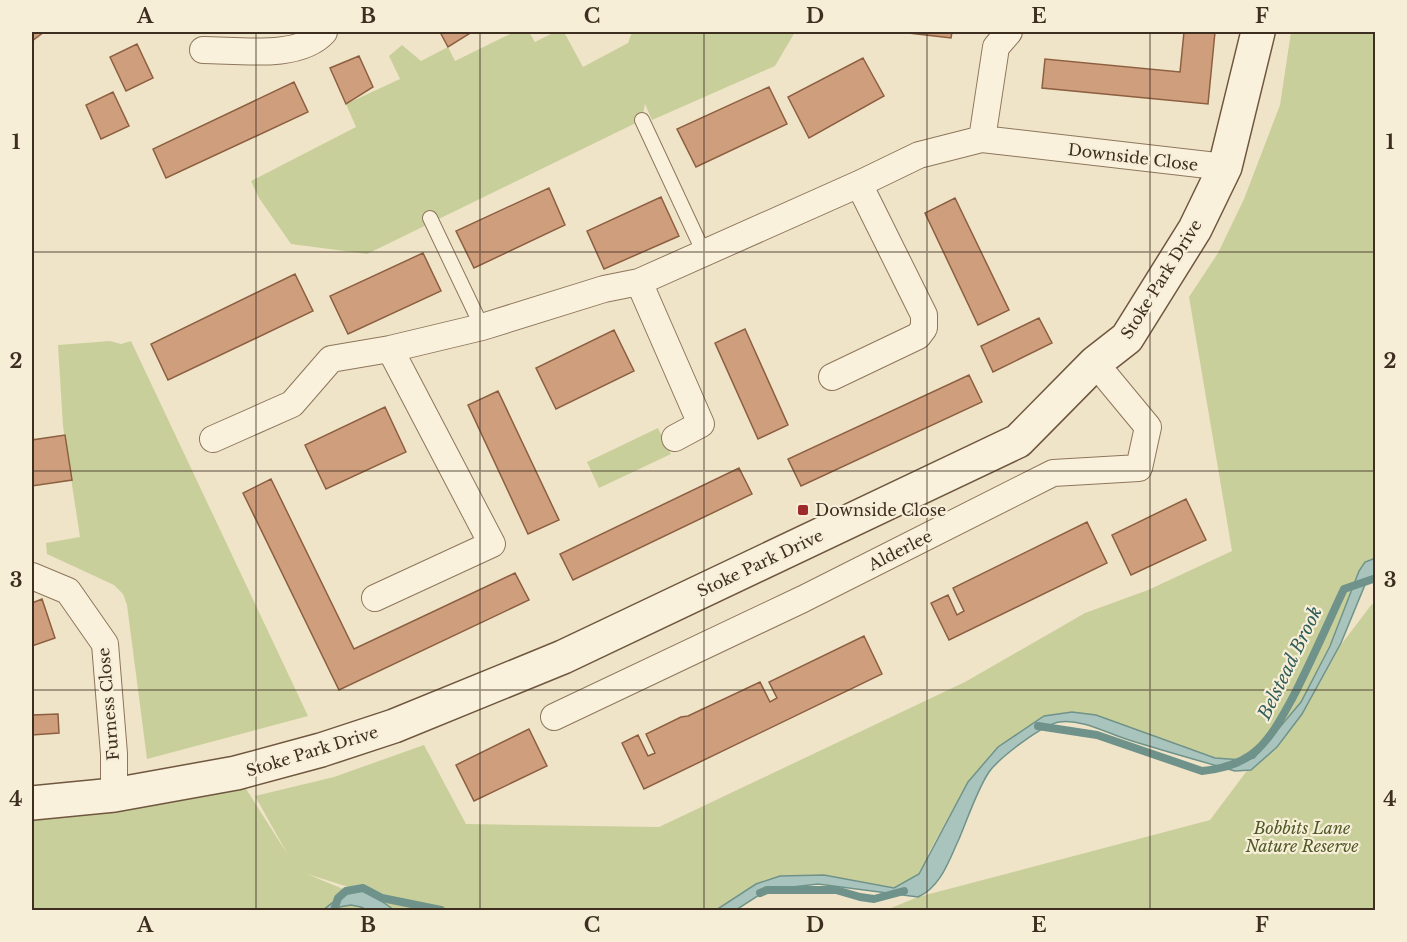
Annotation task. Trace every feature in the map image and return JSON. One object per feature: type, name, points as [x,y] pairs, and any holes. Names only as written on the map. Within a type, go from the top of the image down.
[{"type":"street","points":[[202,50],[282,51],[317,39],[324,32]]},
{"type":"street","points":[[981,139],[996,47],[1009,32]]},
{"type":"street","name":"Stoke Park Drive","points":[[32,803],[114,795],[236,773],[321,750],[394,726],[532,670],[1018,441],[1095,363],[1127,338],[1195,229],[1225,167],[1258,32]]},
{"type":"street","name":"Downside Close","points":[[213,439],[292,404],[332,359],[390,350],[482,327],[604,289],[639,282],[919,155],[981,139],[1225,167]]},
{"type":"street","points":[[831,377],[918,336],[924,328],[924,315],[859,184]]},
{"type":"street","points":[[639,282],[701,424],[675,438]]},
{"type":"street","points":[[375,598],[492,544],[390,350]]},
{"type":"street","name":"Alderlee","points":[[554,717],[803,599],[1053,473],[1139,468],[1148,427],[1095,363]]},
{"type":"street","name":"Furness Close","points":[[32,576],[68,591],[105,644],[114,754],[114,795]]},
{"type":"lane","points":[[642,120],[705,253]]},
{"type":"lane","points":[[430,218],[482,327]]},
{"type":"green space","points":[[514,32],[529,32],[535,42],[555,32],[564,32],[583,67],[628,43],[632,32],[795,32],[775,66],[652,120],[645,104],[642,120],[367,254],[291,244],[259,198],[251,181],[356,127],[346,104],[400,79],[389,56],[402,45],[421,61],[448,47],[455,61]]},
{"type":"green space","name":"Bobbits Lane Nature Reserve","points":[[1291,32],[1375,32],[1375,559],[1308,688],[1372,604],[1375,605],[1375,910],[886,910],[918,897],[1210,820],[1264,748],[1254,758],[1243,760],[1215,758],[1096,715],[1072,712],[1044,716],[998,747],[968,782],[928,854],[922,876],[896,895],[824,875],[756,884],[716,910],[32,910],[32,800],[236,773],[288,855],[255,796],[334,777],[424,745],[466,824],[659,827],[965,682],[1085,613],[1148,590],[1232,551],[1189,297],[1218,253],[1244,199],[1280,105]],"holes":[[[307,874],[355,889],[363,888],[389,908]]]},
{"type":"green space","points":[[110,341],[121,344],[131,341],[308,716],[147,759],[127,605],[123,594],[114,585],[47,554],[46,543],[80,537],[63,426],[58,345]]},
{"type":"green space","points":[[658,428],[671,454],[599,488],[587,462]]},
{"type":"water","points":[[1375,559],[1375,578],[1367,580],[1341,643],[1302,714],[1277,747],[1251,770],[1235,771],[1086,725],[1059,722],[1042,729],[1021,743],[989,772],[943,872],[933,887],[918,897],[818,884],[767,890],[736,910],[716,910],[756,884],[780,876],[824,875],[894,888],[919,874],[968,782],[998,747],[1044,716],[1072,712],[1096,715],[1215,758],[1243,760],[1254,758],[1301,702],[1330,646],[1359,571],[1365,562]]},
{"type":"water","points":[[363,888],[394,910],[367,910],[351,905],[334,908],[334,910],[323,910],[346,893]]},
{"type":"building","points":[[32,32],[44,32],[32,41]]},
{"type":"building","points":[[440,32],[472,32],[448,47]]},
{"type":"building","points":[[909,32],[952,32],[951,38]]},
{"type":"building","points":[[1184,32],[1215,32],[1208,104],[1042,88],[1045,59],[1180,72]]},
{"type":"building","points":[[137,44],[153,78],[126,91],[110,57]]},
{"type":"building","points":[[359,56],[373,87],[346,104],[330,68]]},
{"type":"building","points":[[863,58],[884,96],[809,138],[788,97]]},
{"type":"building","points":[[294,82],[308,112],[166,178],[153,149]]},
{"type":"building","points":[[769,87],[787,124],[696,167],[677,129]]},
{"type":"building","points":[[113,92],[129,126],[101,139],[86,105]]},
{"type":"building","points":[[549,188],[565,225],[474,268],[456,231]]},
{"type":"building","points":[[661,197],[679,236],[604,269],[587,231]]},
{"type":"building","points":[[955,198],[1009,310],[978,325],[925,213]]},
{"type":"building","points":[[423,253],[441,291],[348,334],[330,296]]},
{"type":"building","points":[[295,274],[313,311],[168,380],[151,344]]},
{"type":"building","points":[[1039,318],[1052,343],[993,372],[981,346]]},
{"type":"building","points":[[745,329],[788,425],[758,439],[715,343]]},
{"type":"building","points":[[614,330],[634,371],[556,409],[536,368]]},
{"type":"building","points":[[969,375],[982,402],[801,486],[788,459]]},
{"type":"building","points":[[498,391],[559,520],[528,534],[468,405]]},
{"type":"building","points":[[385,407],[406,452],[326,489],[305,445]]},
{"type":"building","points":[[65,435],[72,480],[32,486],[32,440]]},
{"type":"building","points":[[739,468],[752,494],[573,580],[560,554]]},
{"type":"building","points":[[271,479],[354,649],[515,573],[529,600],[339,690],[243,493]]},
{"type":"building","points":[[1186,499],[1206,540],[1131,575],[1112,535]]},
{"type":"building","points":[[1087,522],[1107,563],[949,640],[931,603],[948,595],[957,615],[964,611],[953,588]]},
{"type":"building","points":[[42,599],[55,638],[32,646],[32,603]]},
{"type":"building","points":[[864,636],[882,674],[644,789],[622,743],[638,735],[648,756],[655,753],[646,734],[760,682],[770,702],[777,698],[769,682]]},
{"type":"building","points":[[58,714],[59,733],[32,735],[32,715]]},
{"type":"building","points":[[529,729],[547,766],[474,801],[456,765]]},
{"type":"waterway","name":"Belstead Brook","points":[[1038,726],[1097,735],[1202,771],[1238,762],[1257,750],[1277,725],[1300,684],[1344,589],[1376,578]]},
{"type":"waterway","name":"Belstead Brook","points":[[334,910],[338,898],[346,891],[363,888],[382,898],[441,910]]},
{"type":"waterway","name":"Belstead Brook","points":[[760,893],[767,890],[836,890],[874,899],[904,891]]},
{"type":"place","name":"Downside Close","points":[[803,510]]}]
